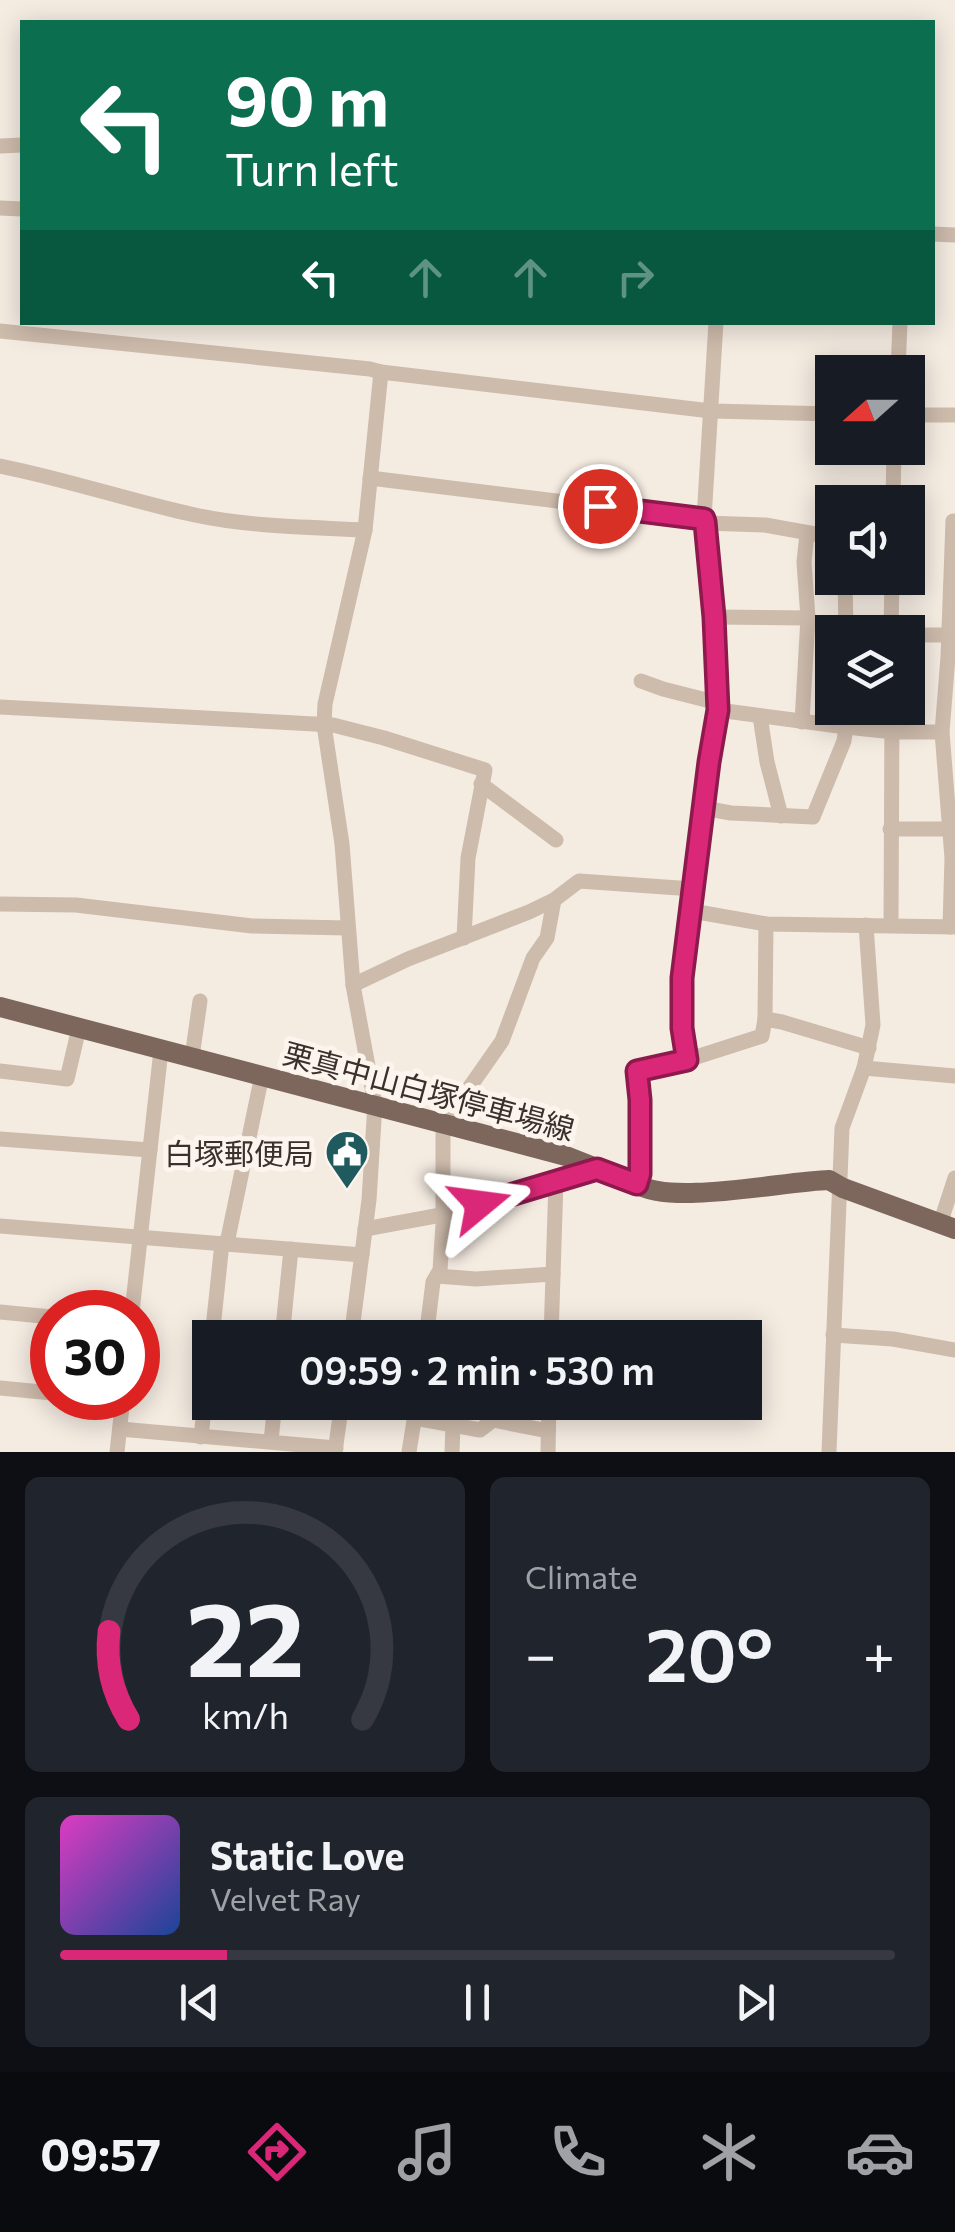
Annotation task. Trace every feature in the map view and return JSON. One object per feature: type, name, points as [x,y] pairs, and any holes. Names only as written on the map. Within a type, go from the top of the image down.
[{"type":"main road","name":"栗真中山白塚停車場線","points":[[0,1007],[566,1156],[646,1190],[711,1192],[829,1180],[947,1226]]},
{"type":"street","points":[[687,1060],[682,978],[718,707],[704,521],[716,325]]},
{"type":"street","points":[[899,355],[900,325]]},
{"type":"street","points":[[0,331],[370,369],[711,411],[815,414]]},
{"type":"street","points":[[353,1320],[365,1229],[374,1104],[352,985],[342,844],[324,725],[325,704],[366,530],[381,372]]},
{"type":"street","points":[[925,415],[955,416]]},
{"type":"street","points":[[0,466],[197,516],[366,530]]},
{"type":"street","points":[[370,478],[704,521],[765,525],[815,535]]},
{"type":"street","points":[[692,911],[766,924],[952,927],[951,829],[942,732],[954,522]]},
{"type":"street","points":[[802,722],[808,618],[804,562],[807,534]]},
{"type":"street","points":[[714,617],[808,618]]},
{"type":"street","points":[[925,635],[948,635]]},
{"type":"street","points":[[641,680],[718,707],[760,716],[846,728],[942,732]]},
{"type":"street","points":[[0,707],[333,725],[485,770],[468,858],[464,938]]},
{"type":"street","points":[[760,716],[766,762],[781,816]]},
{"type":"street","points":[[703,808],[813,817],[844,742],[846,725]]},
{"type":"street","points":[[891,925],[892,725]]},
{"type":"street","points":[[481,784],[556,840]]},
{"type":"street","points":[[890,829],[951,829]]},
{"type":"street","points":[[352,985],[554,900],[579,881],[693,889]]},
{"type":"street","points":[[428,1320],[433,1282],[440,1270],[446,1123],[502,1041],[533,958],[547,938],[554,900]]},
{"type":"street","points":[[0,904],[76,905],[252,926],[348,928]]},
{"type":"street","points":[[637,1184],[637,1071],[762,1036],[766,924]]},
{"type":"street","points":[[830,1452],[842,1128],[864,1068],[873,1025],[866,925]]},
{"type":"street","points":[[192,1057],[200,1002]]},
{"type":"street","points":[[765,1019],[868,1048]]},
{"type":"street","points":[[0,1071],[67,1080],[79,1028]]},
{"type":"street","points":[[134,1290],[162,1050]]},
{"type":"street","points":[[864,1068],[955,1076]]},
{"type":"street","points":[[214,1320],[224,1243],[262,1075]]},
{"type":"street","points":[[0,1139],[150,1150]]},
{"type":"street","points":[[365,1229],[442,1215],[597,1169]]},
{"type":"street","points":[[947,1226],[955,1178]]},
{"type":"street","points":[[552,1320],[556,1181]]},
{"type":"street","points":[[0,1226],[362,1255]]},
{"type":"street","points":[[284,1320],[291,1249]]},
{"type":"street","points":[[437,1276],[476,1279],[553,1274]]},
{"type":"street","points":[[0,1312],[30,1315]]},
{"type":"street","points":[[834,1335],[893,1339],[955,1350]]},
{"type":"street","points":[[0,1388],[30,1391]]},
{"type":"street","points":[[117,1452],[121,1420]]},
{"type":"street","points":[[201,1436],[203,1420]]},
{"type":"street","points":[[271,1441],[273,1420]]},
{"type":"street","points":[[120,1429],[335,1450],[339,1420]]},
{"type":"street","points":[[410,1452],[415,1420]]},
{"type":"street","points":[[441,1420],[480,1430],[493,1420],[548,1431]]},
{"type":"street","points":[[548,1420],[548,1452]]},
{"type":"street","points":[[452,1452],[453,1425]]},
{"type":"place","name":"白塚郵便局","points":[[347,1190]]},
{"type":"route","points":[[480,1204],[597,1169],[637,1184],[637,1071],[687,1060],[682,1028],[682,978],[718,710],[705,522],[600,506]]}]
